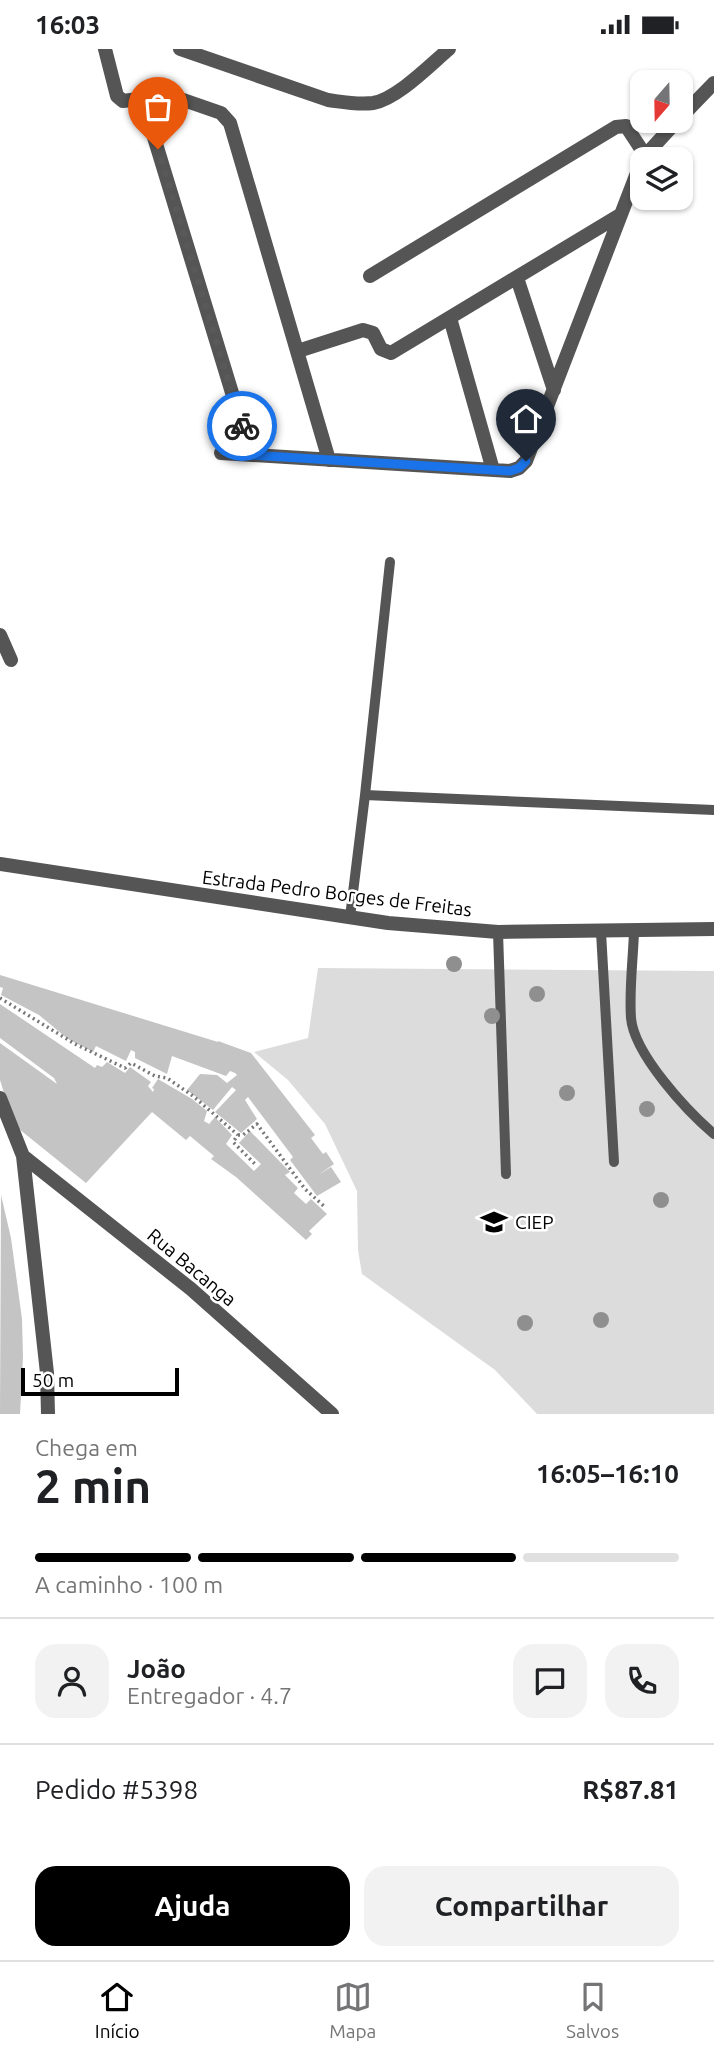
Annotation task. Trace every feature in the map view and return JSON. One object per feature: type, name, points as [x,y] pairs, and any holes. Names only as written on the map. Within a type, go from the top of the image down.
[{"type":"street","points":[[105,49],[117,96],[123,101],[161,95],[176,97],[221,113],[226,118],[329,460]]},
{"type":"street","points":[[180,49],[328,100],[352,104],[375,103],[394,94],[449,49]]},
{"type":"street","points":[[693,105],[714,83]]},
{"type":"street","points":[[142,98],[251,455]]},
{"type":"street","points":[[370,277],[621,125],[626,125],[637,147]]},
{"type":"street","points":[[653,147],[666,133]]},
{"type":"street","points":[[220,453],[510,471],[519,468],[526,461],[630,190]]},
{"type":"street","points":[[298,351],[363,330],[373,333],[381,349],[391,353],[620,215]]},
{"type":"street","points":[[517,278],[554,390]]},
{"type":"street","points":[[450,319],[494,470]]},
{"type":"street","points":[[0,635],[11,660]]},
{"type":"street","name":"Estrada Pedro Borges de Freitas","points":[[0,864],[349,917],[498,932],[714,929]]},
{"type":"street","points":[[0,1098],[23,1156],[47,1374],[48,1414]]},
{"type":"street","name":"Rua Bacanga","points":[[23,1156],[191,1289],[332,1414]]},
{"type":"lane","points":[[349,917],[390,562]]},
{"type":"lane","points":[[365,795],[714,810]]},
{"type":"lane","points":[[498,932],[506,1174]]},
{"type":"lane","points":[[601,932],[614,1162]]},
{"type":"lane","points":[[634,932],[631,1018],[635,1037],[645,1056],[699,1121],[714,1134]]},
{"type":"path","points":[[0,998],[75,1044],[125,1068],[131,1063],[155,1076],[167,1078],[193,1096],[238,1135],[243,1135],[257,1124],[305,1189],[326,1208]]},
{"type":"path","points":[[238,1135],[233,1142],[255,1164]]},
{"type":"shaded area","points":[[318,968],[714,971],[714,1414],[537,1414],[495,1370],[362,1274],[358,1250],[357,1191],[325,1124],[288,1080],[254,1052],[308,1038]]},
{"type":"building","points":[[0,975],[251,1053],[315,1135],[311,1138],[334,1164],[318,1175],[331,1167],[341,1182],[317,1196],[290,1160],[293,1157],[248,1097],[245,1100],[257,1119],[241,1133],[215,1112],[236,1090],[232,1087],[213,1110],[187,1090],[200,1074],[217,1075],[227,1083],[237,1075],[235,1073],[230,1071],[226,1076],[172,1056],[167,1074],[135,1058],[135,1052],[131,1050],[126,1061],[96,1046],[93,1052],[68,1039],[39,1015],[1,995],[3,988],[0,987]]},
{"type":"building","points":[[0,1004],[95,1068],[97,1065],[102,1067],[107,1062],[125,1073],[130,1067],[151,1082],[148,1086],[153,1092],[152,1088],[158,1079],[192,1099],[207,1111],[204,1121],[209,1124],[215,1117],[232,1135],[226,1144],[254,1171],[261,1164],[239,1143],[250,1131],[290,1172],[285,1175],[298,1188],[294,1193],[306,1204],[311,1199],[327,1214],[309,1231],[312,1234],[306,1240],[236,1177],[211,1159],[214,1156],[190,1136],[186,1140],[152,1112],[86,1183],[14,1125],[0,1080],[0,1043],[57,1084],[54,1078],[0,1038]]},
{"type":"building","points":[[1,1195],[11,1238],[22,1319],[20,1414],[0,1414]]},
{"type":"way so far","points":[[158,149],[242,426]]},
{"type":"place","name":"CIEP","points":[[494,1222]]},
{"type":"route","points":[[242,426],[251,455],[510,471],[519,468],[526,461]]}]
